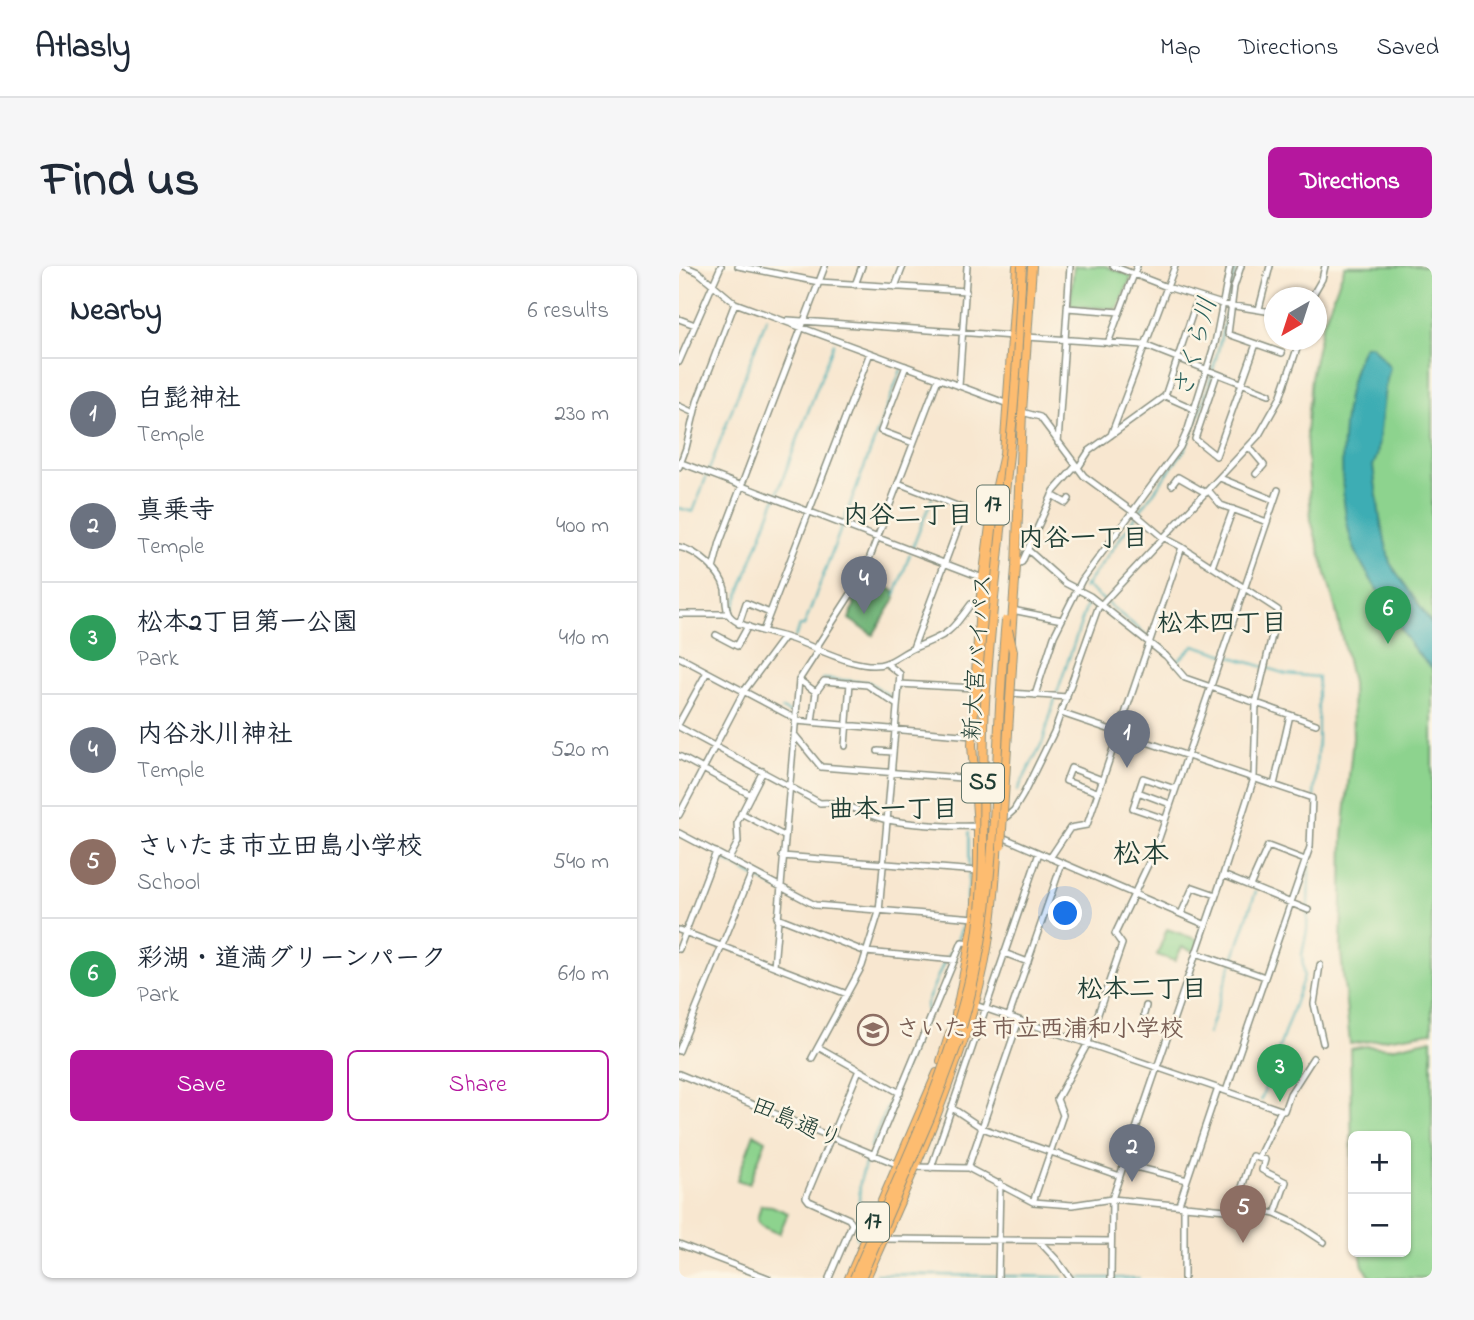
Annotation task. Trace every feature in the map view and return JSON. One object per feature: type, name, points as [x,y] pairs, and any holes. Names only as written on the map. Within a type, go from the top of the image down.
[{"type":"highway","name":"新大宮バイパス","points":[[852,1278],[938,1071],[957,1011],[972,943],[969,918],[978,827],[973,741],[980,603],[993,503],[1004,453],[1020,266]]},
{"type":"highway","name":"S5","points":[[852,1278],[939,1079],[958,1022],[971,969],[982,891],[989,638],[1011,435],[1020,266]]},
{"type":"highway","name":"新大宮バイパス","points":[[863,1278],[884,1238],[952,1075],[975,1005],[985,960],[995,894],[999,835],[1016,565],[1030,266]]},
{"type":"highway","name":"S5","points":[[863,1278],[944,1082],[977,970],[988,892],[1030,266]]},
{"type":"highway","name":"17","points":[[973,741],[978,736],[984,638],[994,543],[1003,499]]},
{"type":"highway","name":"S5","points":[[995,894],[1000,878],[1013,652],[1006,620]]},
{"type":"street","points":[[684,266],[699,273],[735,303],[781,320],[803,324],[1013,336]]},
{"type":"street","points":[[679,362],[720,266]]},
{"type":"street","points":[[737,266],[819,282],[965,291]]},
{"type":"street","points":[[713,569],[720,542],[825,266]]},
{"type":"street","points":[[855,285],[862,266]]},
{"type":"street","points":[[895,287],[903,266]]},
{"type":"street","points":[[959,386],[967,266]]},
{"type":"street","points":[[1058,443],[1070,266]]},
{"type":"street","points":[[1113,266],[1198,297],[1227,305],[1264,310]]},
{"type":"street","points":[[1108,343],[1137,266]]},
{"type":"street","points":[[1111,435],[1175,266]]},
{"type":"street","points":[[1230,266],[1228,334],[1282,353]]},
{"type":"street","points":[[1241,266],[1215,344],[1212,372],[1195,439],[1216,456],[1256,344]]},
{"type":"street","points":[[1259,309],[1270,266]]},
{"type":"street","points":[[1317,287],[1325,266]]},
{"type":"street","points":[[1016,565],[1022,562],[1052,495],[1089,451],[1165,396],[1198,297]]},
{"type":"street","points":[[735,303],[694,413],[680,464],[983,578]]},
{"type":"street","points":[[1067,308],[1121,312]]},
{"type":"street","points":[[679,319],[695,325]]},
{"type":"street","points":[[803,324],[870,353],[1008,404]]},
{"type":"street","points":[[1027,337],[1144,345],[1269,394]]},
{"type":"street","points":[[707,672],[679,725],[789,785],[811,800],[821,803],[832,801],[887,820],[978,827],[999,823],[1014,810],[1037,768],[1061,713],[1102,602],[1263,429],[1280,398],[1297,350]]},
{"type":"street","points":[[763,631],[870,353]]},
{"type":"street","points":[[906,366],[881,431],[913,443]]},
{"type":"street","points":[[1035,695],[1054,636],[1081,591],[1082,580],[1136,514],[1180,447],[1212,372]]},
{"type":"street","points":[[774,966],[799,680],[863,575],[938,379]]},
{"type":"street","points":[[1165,396],[1194,409]]},
{"type":"street","points":[[679,406],[694,413]]},
{"type":"street","points":[[1022,412],[1039,417],[1084,476],[1136,514],[1161,537],[1182,547],[1278,610],[1256,703],[1254,778],[1112,1199],[1111,1278]]},
{"type":"street","points":[[1249,447],[1264,465],[1256,474]]},
{"type":"street","points":[[1172,485],[1178,477],[1207,492],[1221,505],[1267,522]]},
{"type":"street","points":[[1220,478],[1274,500]]},
{"type":"street","points":[[898,483],[965,509],[913,648]]},
{"type":"street","points":[[1033,1202],[1063,1115],[1057,1099],[1088,1043],[1122,944],[1115,934],[1155,850],[1278,490]]},
{"type":"street","points":[[1052,495],[1066,503],[1069,499]]},
{"type":"street","points":[[1212,567],[1233,509]]},
{"type":"street","points":[[679,547],[692,552],[721,579],[728,614],[739,624],[843,659],[874,666],[949,633],[971,604],[980,603]]},
{"type":"street","points":[[1050,858],[1070,828],[1087,825],[1182,547]]},
{"type":"street","points":[[1028,550],[1065,583],[1102,602],[1150,640],[1176,665],[1185,678],[1316,724]]},
{"type":"street","points":[[739,624],[747,603],[770,613]]},
{"type":"street","points":[[1012,610],[1062,620]]},
{"type":"street","points":[[679,621],[681,614],[728,614]]},
{"type":"street","points":[[716,635],[737,646],[748,626]]},
{"type":"street","points":[[679,815],[744,691],[784,637]]},
{"type":"street","points":[[679,657],[796,720],[973,741]]},
{"type":"street","points":[[812,1058],[862,966],[879,912],[900,674],[886,663]]},
{"type":"street","points":[[799,680],[816,692]]},
{"type":"street","points":[[813,722],[816,692],[824,681],[867,685],[897,705]]},
{"type":"street","points":[[845,746],[850,683]]},
{"type":"street","points":[[899,684],[975,688]]},
{"type":"street","points":[[1006,693],[1067,697]]},
{"type":"street","points":[[1061,713],[1311,798],[1310,846],[1226,1091]]},
{"type":"street","points":[[1274,785],[1290,715]]},
{"type":"street","points":[[794,734],[821,767],[974,779]]},
{"type":"street","points":[[878,751],[893,752]]},
{"type":"street","points":[[679,756],[751,795]]},
{"type":"street","points":[[1097,792],[1066,781],[1071,768],[1102,780]]},
{"type":"street","points":[[729,859],[738,842],[737,821],[763,771]]},
{"type":"street","points":[[1165,820],[1133,808],[1138,792],[1143,778],[1175,789]]},
{"type":"street","points":[[1138,792],[1170,804]]},
{"type":"street","points":[[1001,798],[1005,808],[1014,810]]},
{"type":"street","points":[[741,813],[784,836]]},
{"type":"street","points":[[679,832],[815,905],[969,918]]},
{"type":"street","points":[[999,835],[1206,925]]},
{"type":"street","points":[[1250,886],[1268,846],[1305,860]]},
{"type":"street","points":[[679,948],[682,931],[716,852]]},
{"type":"street","points":[[931,1168],[1039,853]]},
{"type":"street","points":[[782,856],[972,871]]},
{"type":"street","points":[[1010,1016],[1062,863]]},
{"type":"street","points":[[679,1051],[752,872]]},
{"type":"street","points":[[1223,876],[1308,910]]},
{"type":"street","points":[[1181,914],[1193,887],[1216,895]]},
{"type":"street","points":[[777,917],[866,952],[955,960]]},
{"type":"street","points":[[682,931],[847,994]]},
{"type":"street","points":[[873,1156],[962,942],[972,943]]},
{"type":"street","points":[[1004,953],[1028,962]]},
{"type":"street","points":[[1196,953],[1265,977]]},
{"type":"street","points":[[1320,965],[1314,1004],[1323,1043]]},
{"type":"street","points":[[975,1005],[1281,1110]]},
{"type":"street","points":[[1144,1014],[1146,1006]]},
{"type":"street","points":[[1019,1020],[968,1168],[1033,1202],[1072,1205],[1112,1199],[1226,1210],[1247,1208],[1275,1214],[1324,1242]]},
{"type":"street","points":[[818,1047],[900,1093]]},
{"type":"street","points":[[1258,1158],[1281,1110],[1284,1111],[1290,1094],[1314,1058]]},
{"type":"street","points":[[829,1278],[852,1224],[849,1219],[808,1201],[806,1197],[859,1070]]},
{"type":"street","name":"田島通り","points":[[679,1074],[898,1165],[968,1168]]},
{"type":"street","points":[[1184,1278],[1181,1205],[1218,1088]]},
{"type":"street","points":[[952,1108],[982,1128],[1120,1176]]},
{"type":"street","points":[[1235,1209],[1252,1156],[1265,1160],[1262,1170],[1286,1182],[1275,1214]]},
{"type":"street","points":[[1124,1164],[1187,1180]]},
{"type":"street","points":[[998,1278],[1000,1183]]},
{"type":"street","points":[[884,1238],[1111,1241]]},
{"type":"street","points":[[1039,1241],[1058,1260],[1070,1278]]},
{"type":"street","points":[[679,1244],[768,1278]]},
{"type":"green space","points":[[1074,266],[1105,266],[1132,276],[1117,309],[1070,306]]},
{"type":"green space","points":[[1345,266],[1432,266],[1432,1032],[1350,1044],[1341,952],[1343,835],[1353,738],[1352,683],[1335,606],[1311,520],[1306,433],[1311,377],[1317,350],[1327,350],[1327,313]]},
{"type":"green space","points":[[865,576],[894,591],[895,599],[873,635],[849,619],[855,603],[850,599]]},
{"type":"green space","points":[[1167,929],[1199,940],[1195,952],[1182,947],[1175,961],[1157,955]]},
{"type":"green space","points":[[1432,1039],[1432,1278],[1372,1278],[1363,1266],[1361,1257],[1411,1257],[1411,1131],[1351,1131],[1350,1049],[1366,1046],[1391,1048]]},
{"type":"green space","points":[[754,1134],[766,1140],[749,1184],[737,1180]]},
{"type":"green space","points":[[761,1205],[772,1206],[788,1213],[779,1234],[761,1226],[757,1220]]},
{"type":"water","points":[[1371,345],[1390,367],[1377,456],[1373,466],[1380,518],[1390,563],[1432,624],[1432,668],[1408,640],[1391,607],[1387,606],[1367,573],[1354,548],[1346,518],[1342,468],[1345,414],[1356,365],[1364,346]]},
{"type":"waterway","name":"さくら川","points":[[1228,303],[1236,266]]},
{"type":"waterway","points":[[1084,588],[1185,449],[1210,380],[1227,308]]},
{"type":"waterway","points":[[679,508],[693,512],[767,317]]},
{"type":"waterway","points":[[732,613],[834,343]]},
{"type":"waterway","points":[[795,637],[800,626],[804,626],[901,370]]},
{"type":"waterway","points":[[912,549],[932,498]]},
{"type":"waterway","points":[[895,595],[910,554]]},
{"type":"waterway","points":[[1085,585],[1178,661],[1194,645],[1286,674],[1318,677],[1314,797]]},
{"type":"waterway","points":[[1057,693],[1088,602]]},
{"type":"waterway","points":[[823,679],[869,682],[893,698],[897,685]]},
{"type":"waterway","points":[[937,689],[964,691]]},
{"type":"waterway","points":[[1017,791],[1043,741],[1055,699]]},
{"type":"waterway","points":[[782,709],[793,714]]},
{"type":"waterway","points":[[969,832],[969,867]]},
{"type":"waterway","points":[[1261,1100],[1304,976],[1302,955],[1307,930],[1310,855]]},
{"type":"waterway","points":[[717,856],[778,889]]},
{"type":"waterway","points":[[947,957],[962,927],[969,873]]},
{"type":"waterway","points":[[1208,1034],[1256,891]]},
{"type":"waterway","points":[[870,1148],[927,1014],[926,1004],[944,962]]},
{"type":"waterway","points":[[857,1238],[860,1182],[866,1160]]},
{"type":"waterway","points":[[876,1274],[996,1276]]},
{"type":"waterway","points":[[1001,1276],[1063,1277]]},
{"type":"waterway","points":[[1077,1278],[1139,1278]]},
{"type":"place","name":"内谷氷川神社","points":[[864,614]]},
{"type":"place","name":"彩湖・道満グリーンパーク","points":[[1388,644]]},
{"type":"place","name":"白髭神社","points":[[1127,768]]},
{"type":"place","name":"さいたま市立西浦和小学校","points":[[873,1030]]},
{"type":"place","name":"松本2丁目第一公園","points":[[1280,1102]]},
{"type":"place","name":"真乗寺","points":[[1132,1182]]},
{"type":"place","name":"さいたま市立田島小学校","points":[[1243,1243]]},
{"type":"district","name":"内谷二丁目","points":[[908,517]]},
{"type":"district","name":"内谷一丁目","points":[[1083,540]]},
{"type":"district","name":"松本四丁目","points":[[1222,625]]},
{"type":"district","name":"曲本一丁目","points":[[893,811]]},
{"type":"district","name":"松本","points":[[1141,855]]},
{"type":"district","name":"松本二丁目","points":[[1142,991]]}]
